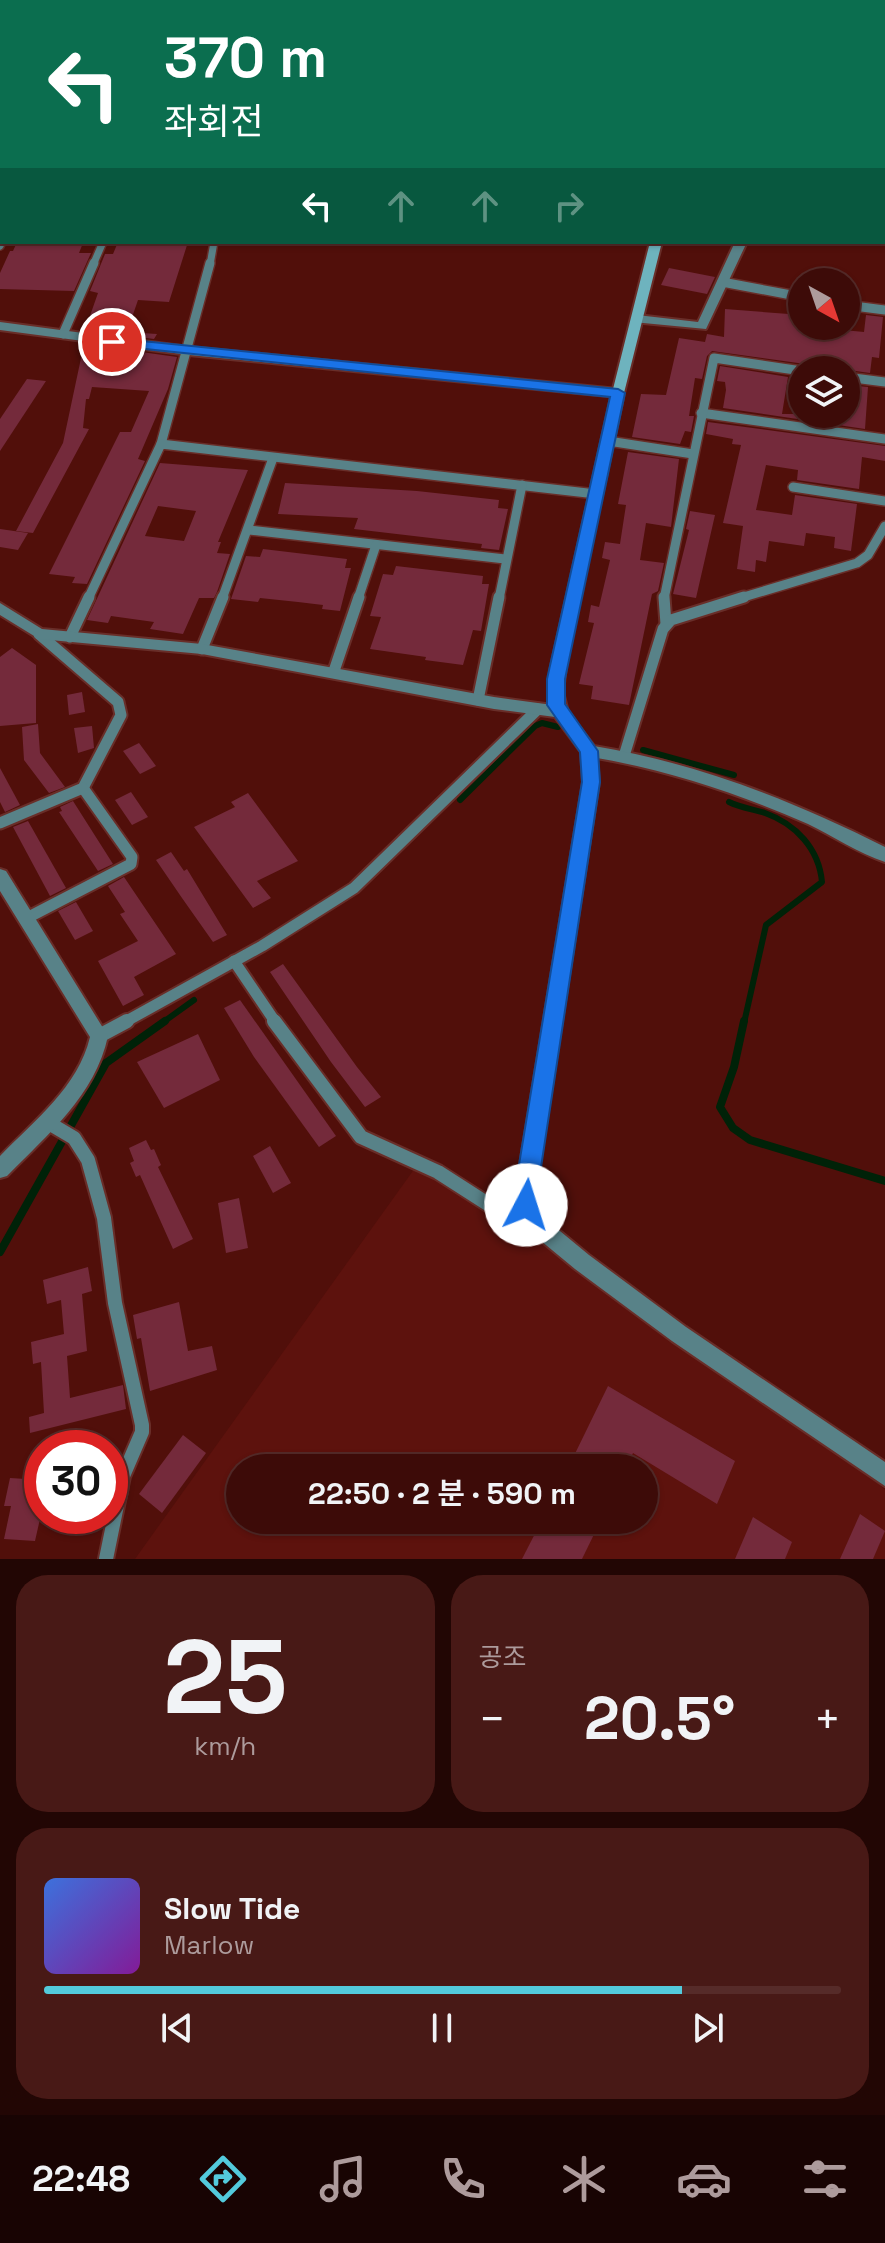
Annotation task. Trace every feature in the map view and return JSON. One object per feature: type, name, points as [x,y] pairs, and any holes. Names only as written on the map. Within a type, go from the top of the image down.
[{"type":"street","points":[[656,244],[618,393],[556,679],[556,705],[589,751],[591,782],[525,1195],[529,1213],[536,1224],[679,1334],[885,1475]]},
{"type":"street","points":[[637,319],[700,327],[740,244]]},
{"type":"street","points":[[0,326],[189,351],[618,393]]},
{"type":"street","points":[[2,614],[39,634],[64,641],[202,649],[560,712]]},
{"type":"street","points":[[589,751],[624,756],[712,782],[805,815],[885,855]]},
{"type":"street","points":[[0,876],[99,1036],[95,1053],[61,1130],[0,1169]]},
{"type":"lane","points":[[63,334],[102,244]]},
{"type":"lane","points":[[0,823],[83,788],[111,739],[122,710],[64,641],[161,444],[168,407],[189,351],[214,244]]},
{"type":"lane","points":[[722,282],[788,294]]},
{"type":"lane","points":[[860,307],[885,310]]},
{"type":"lane","points":[[624,756],[666,624],[663,607],[714,358],[788,369]]},
{"type":"lane","points":[[860,379],[885,382]]},
{"type":"lane","points":[[701,413],[885,439]]},
{"type":"lane","points":[[608,441],[693,454]]},
{"type":"lane","points":[[161,444],[596,494]]},
{"type":"lane","points":[[202,649],[249,530],[273,458]]},
{"type":"lane","points":[[478,700],[522,485]]},
{"type":"lane","points":[[793,487],[885,501]]},
{"type":"lane","points":[[666,624],[696,611],[849,567],[868,555],[885,526]]},
{"type":"lane","points":[[249,530],[505,559]]},
{"type":"lane","points":[[334,671],[376,545]]},
{"type":"lane","points":[[99,1036],[234,961],[354,888],[538,709]]},
{"type":"lane","points":[[25,919],[131,864],[132,857],[83,788]]},
{"type":"lane","points":[[234,961],[294,1050],[361,1137],[438,1172],[505,1215],[536,1224]]},
{"type":"lane","points":[[61,1130],[88,1160],[104,1218],[115,1303],[142,1425],[139,1442],[118,1495],[106,1559]]},
{"type":"shaded area","points":[[415,1168],[531,1234],[663,1332],[875,1480],[885,1490],[885,1559],[135,1559]]},
{"type":"building","points":[[16,244],[83,244],[79,253],[91,253],[74,291],[0,289],[0,273],[10,251]]},
{"type":"building","points":[[117,244],[187,244],[169,302],[138,300],[127,332],[157,334],[154,339],[85,330],[98,293],[90,291],[105,254],[113,254]]},
{"type":"building","points":[[669,268],[715,277],[707,294],[661,285]]},
{"type":"building","points":[[725,309],[788,314],[788,340],[860,340],[866,315],[883,317],[879,358],[872,357],[870,373],[860,372],[860,356],[788,356],[788,362],[712,351],[707,356],[702,379],[695,378],[689,416],[694,416],[691,432],[685,431],[680,444],[632,437],[641,394],[666,395],[679,338],[705,342],[707,334],[724,337]]},
{"type":"building","points":[[84,344],[177,357],[168,389],[138,459],[145,461],[87,584],[72,583],[75,577],[49,574],[120,432],[131,432],[149,391],[92,387],[89,399],[86,399],[83,428],[89,429],[33,533],[16,531],[63,443]]},
{"type":"building","points":[[720,366],[788,377],[782,414],[788,414],[788,418],[723,408],[725,382],[717,381]]},
{"type":"building","points":[[27,379],[46,381],[0,451],[0,419]]},
{"type":"building","points":[[860,386],[868,387],[865,429],[858,428]]},
{"type":"building","points":[[708,422],[885,446],[885,461],[862,457],[859,489],[797,480],[798,470],[766,465],[756,510],[792,515],[795,495],[857,504],[851,551],[834,548],[835,537],[806,533],[804,546],[769,541],[766,562],[756,560],[755,572],[737,569],[743,526],[723,523],[741,445],[732,444],[733,439],[706,434]]},
{"type":"building","points":[[628,452],[679,459],[671,527],[646,523],[640,560],[664,563],[658,591],[652,594],[629,705],[591,699],[593,686],[579,684],[594,623],[588,622],[591,605],[599,607],[610,560],[602,558],[605,542],[620,544],[626,505],[618,504]]},
{"type":"building","points":[[160,463],[248,470],[218,542],[221,542],[217,553],[230,554],[217,592],[214,598],[199,598],[183,634],[150,629],[154,622],[111,616],[108,623],[87,620]],"holes":[[[158,506],[196,511],[184,541],[145,536]]]},
{"type":"building","points":[[285,483],[417,491],[499,500],[498,508],[508,509],[499,550],[481,548],[482,544],[354,529],[358,518],[278,514]]},
{"type":"building","points":[[690,511],[715,515],[696,598],[673,594],[689,530],[686,529]]},
{"type":"building","points":[[0,529],[28,533],[18,550],[0,547]]},
{"type":"building","points":[[263,549],[347,559],[345,568],[351,568],[340,611],[298,602],[231,599],[246,556],[260,557]]},
{"type":"building","points":[[396,566],[483,576],[482,584],[489,584],[481,631],[473,630],[463,665],[370,649],[381,617],[370,616],[383,574],[393,575]]},
{"type":"building","points":[[12,648],[36,665],[36,723],[0,726],[0,657]]},
{"type":"building","points":[[82,692],[85,712],[69,715],[67,695]]},
{"type":"building","points":[[38,724],[40,753],[65,787],[49,793],[24,760],[22,727]]},
{"type":"building","points":[[92,726],[94,748],[78,753],[74,728]]},
{"type":"building","points":[[139,743],[156,766],[140,774],[123,751]]},
{"type":"building","points":[[0,768],[20,805],[5,812],[0,802]]},
{"type":"building","points":[[131,792],[148,817],[132,825],[115,800]]},
{"type":"building","points":[[248,793],[298,861],[257,881],[271,898],[253,908],[194,827],[235,807],[231,802]]},
{"type":"building","points":[[73,801],[113,864],[98,871],[59,812],[62,811],[60,807]]},
{"type":"building","points":[[28,821],[66,888],[50,896],[13,827]]},
{"type":"building","points":[[171,852],[184,871],[187,869],[227,935],[213,942],[156,860]]},
{"type":"building","points":[[124,877],[176,954],[134,977],[144,995],[123,1006],[98,961],[138,941],[120,914],[125,912],[108,886]]},
{"type":"building","points":[[76,902],[93,931],[75,940],[58,911]]},
{"type":"building","points":[[283,964],[381,1097],[365,1107],[331,1062],[270,972]]},
{"type":"building","points":[[240,1000],[336,1136],[319,1147],[254,1057],[224,1008]]},
{"type":"building","points":[[198,1034],[220,1080],[164,1108],[137,1062]]},
{"type":"building","points":[[146,1140],[151,1150],[154,1149],[161,1165],[158,1167],[193,1239],[173,1249],[140,1175],[136,1177],[130,1163],[134,1161],[129,1148]]},
{"type":"building","points":[[270,1146],[291,1183],[273,1193],[253,1156]]},
{"type":"building","points":[[239,1198],[248,1248],[226,1253],[218,1203]]},
{"type":"building","points":[[88,1267],[92,1291],[82,1294],[87,1351],[67,1356],[70,1398],[123,1385],[126,1409],[42,1430],[30,1430],[29,1417],[44,1413],[41,1362],[33,1364],[31,1342],[64,1334],[61,1300],[47,1304],[43,1280]]},
{"type":"building","points":[[179,1302],[188,1351],[212,1346],[217,1370],[150,1391],[141,1338],[137,1339],[133,1315]]},
{"type":"building","points":[[608,1386],[735,1461],[717,1504],[658,1468],[658,1454],[575,1454]]},
{"type":"building","points":[[183,1435],[206,1453],[162,1513],[139,1494]]},
{"type":"building","points":[[10,1478],[24,1479],[24,1534],[37,1534],[35,1541],[4,1539],[11,1506],[4,1506]]},
{"type":"building","points":[[860,1514],[885,1531],[873,1559],[840,1559]]},
{"type":"building","points":[[753,1517],[792,1542],[785,1559],[735,1559]]},
{"type":"building","points":[[535,1534],[594,1534],[582,1559],[522,1559]]},
{"type":"waterway","points":[[460,800],[535,726],[542,723],[558,727]]},
{"type":"waterway","points":[[643,750],[734,775]]},
{"type":"waterway","points":[[729,802],[765,813],[796,831],[811,849],[822,882],[766,925],[744,1023]]},
{"type":"waterway","points":[[162,1023],[194,1000]]},
{"type":"waterway","points":[[0,1252],[106,1063],[165,1021]]},
{"type":"waterway","points":[[744,1021],[734,1067],[720,1107],[733,1128],[750,1140],[885,1181]]},
{"type":"route","points":[[112,342],[618,393],[556,679],[556,705],[589,751],[591,782],[525,1195],[526,1205]]}]
